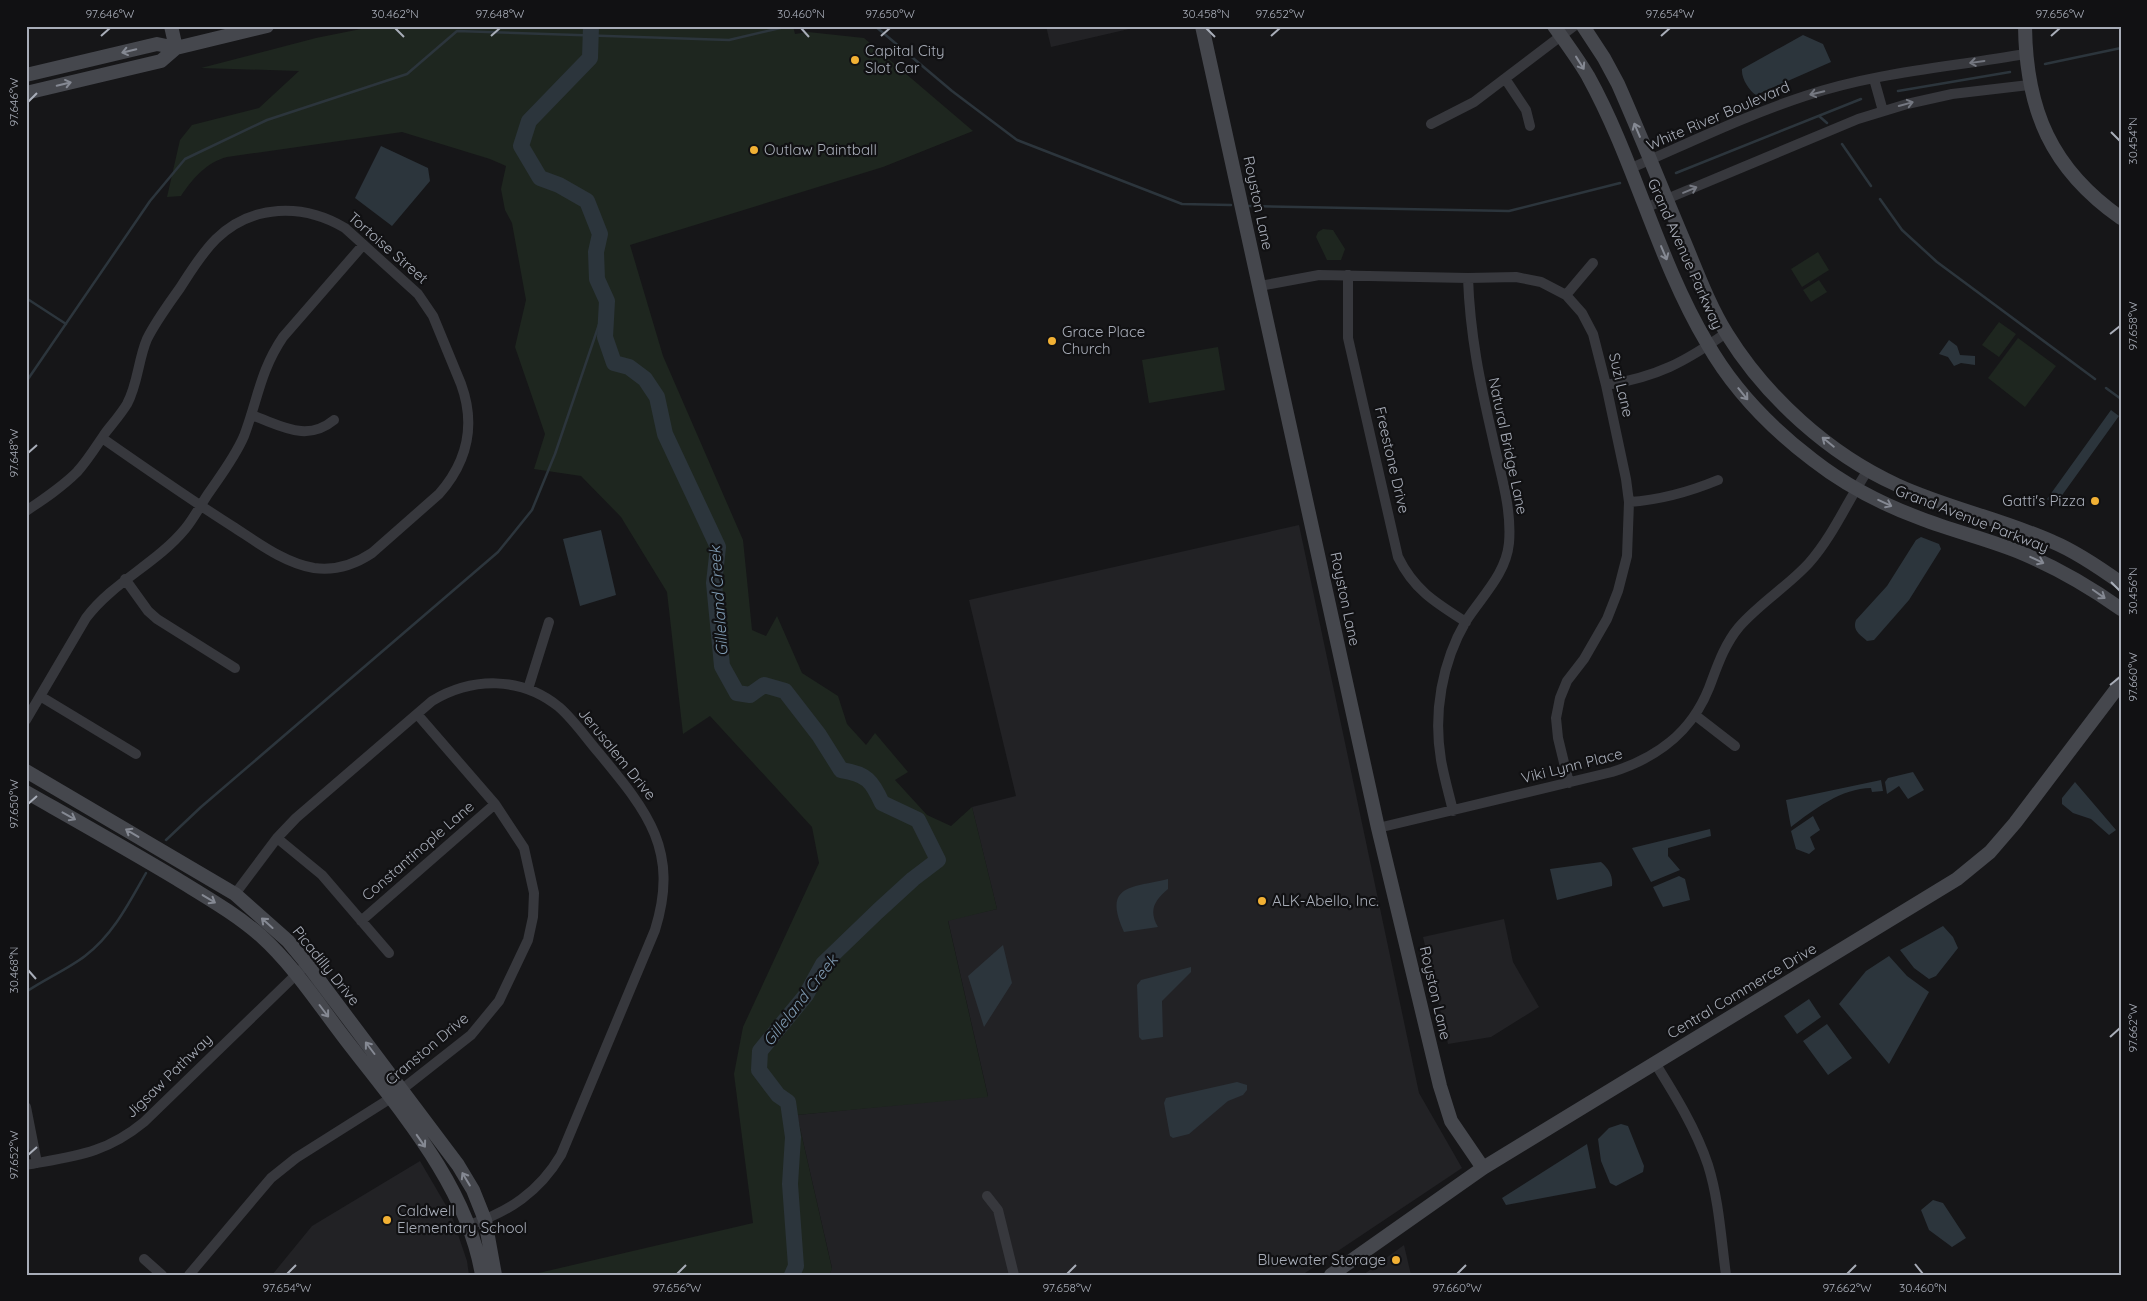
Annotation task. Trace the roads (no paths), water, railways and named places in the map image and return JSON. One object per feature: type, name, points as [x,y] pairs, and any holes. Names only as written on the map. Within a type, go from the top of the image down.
[{"type":"street","points":[[171,26],[176,48]]},
{"type":"street","points":[[26,75],[157,44],[176,48],[267,26]]},
{"type":"street","name":"Royston Lane","points":[[1202,26],[1378,828],[1444,1105],[1460,1136],[1483,1168]]},
{"type":"street","points":[[1431,124],[1474,102],[1506,80],[1558,31],[1574,26]]},
{"type":"street","name":"Grand Avenue Parkway","points":[[1583,26],[1612,74],[1651,160],[1704,288],[1726,333],[1753,370],[1803,422],[1835,448],[1868,470],[1929,498],[2004,522],[2054,542],[2121,582]]},
{"type":"street","points":[[2024,26],[2029,85],[2041,124],[2053,148],[2072,175],[2090,194],[2121,218]]},
{"type":"street","name":"Grand Avenue Parkway","points":[[1558,31],[1589,79],[1680,289],[1708,345],[1734,382],[1776,429],[1815,462],[1878,500],[1923,520],[2013,550],[2047,565],[2092,589],[2121,609]]},
{"type":"street","points":[[26,93],[161,61],[176,48]]},
{"type":"street","name":"White River Boulevard","points":[[1629,169],[1729,124],[1806,95],[1874,79],[2025,54]]},
{"type":"street","points":[[1874,79],[1882,111]]},
{"type":"street","points":[[1506,80],[1526,110],[1530,126]]},
{"type":"street","points":[[1645,208],[1858,119],[1882,111],[1952,94],[2029,85]]},
{"type":"street","name":"Tortoise Street","points":[[26,511],[57,490],[78,471],[102,438],[126,405],[134,387],[146,341],[154,326],[203,254],[227,230],[241,221],[271,212],[284,210],[302,212],[332,220],[346,228],[418,294],[433,316],[461,384],[468,408],[468,434],[462,459],[457,471],[439,494],[361,561],[336,568],[312,567],[287,558],[262,545],[200,506],[102,438]]},
{"type":"street","points":[[26,720],[86,618],[98,602],[125,579],[161,553],[185,529],[236,452],[251,415],[261,379],[275,349],[283,337],[363,245]]},
{"type":"street","points":[[1566,295],[1593,263]]},
{"type":"street","name":"Suzi Lane","points":[[1260,286],[1319,275],[1516,277],[1541,282],[1566,295],[1582,313],[1594,334],[1626,479],[1629,502],[1627,556],[1618,591],[1608,619],[1584,659],[1567,681],[1560,698],[1556,718],[1558,738],[1569,783]]},
{"type":"street","name":"Freestone Drive","points":[[1348,275],[1348,338],[1398,557],[1404,570],[1422,592],[1466,622]]},
{"type":"street","name":"Natural Bridge Lane","points":[[1452,812],[1441,759],[1438,729],[1439,701],[1444,676],[1452,651],[1466,622],[1500,572],[1509,544],[1509,511],[1476,362],[1470,322],[1468,278]]},
{"type":"street","points":[[1606,385],[1638,380],[1660,372],[1726,333]]},
{"type":"street","points":[[251,415],[294,430],[308,431],[323,429],[334,420]]},
{"type":"street","name":"Viki Lynn Place","points":[[1378,828],[1452,812],[1627,768],[1650,757],[1678,735],[1695,715],[1708,690],[1720,658],[1739,628],[1808,564],[1822,546],[1868,470]]},
{"type":"street","points":[[1629,502],[1675,495],[1718,480]]},
{"type":"street","points":[[125,579],[148,611],[157,619],[235,668]]},
{"type":"street","points":[[528,689],[549,622]]},
{"type":"street","name":"Jerusalem Drive","points":[[235,894],[277,838],[296,818],[417,714],[445,694],[472,684],[501,683],[528,689],[560,708],[639,803],[649,818],[662,861],[664,889],[656,930],[561,1156],[543,1182],[518,1203],[485,1220],[469,1225]]},
{"type":"street","name":"Central Commerce Drive","points":[[1331,1275],[1483,1168],[1957,880],[1990,852],[2015,823],[2121,683]]},
{"type":"street","points":[[40,696],[136,754]]},
{"type":"street","name":"Cranston Drive","points":[[189,1275],[271,1178],[296,1158],[397,1094],[471,1035],[499,1001],[528,940],[533,917],[534,893],[531,872],[524,848],[495,804],[417,714]]},
{"type":"street","points":[[1695,715],[1735,746]]},
{"type":"street","name":"Picadilly Drive","points":[[26,771],[235,894],[288,941],[307,964],[397,1094],[443,1172],[469,1225],[482,1275]]},
{"type":"street","name":"Picadilly Drive","points":[[26,792],[129,850],[226,909],[262,937],[296,974],[458,1165],[473,1190],[485,1220],[495,1275]]},
{"type":"street","name":"Constantinople Lane","points":[[361,921],[495,804]]},
{"type":"street","points":[[277,838],[322,876],[389,953]]},
{"type":"street","name":"Jigsaw Pathway","points":[[31,1164],[94,1152],[128,1135],[144,1122],[307,964]]},
{"type":"street","points":[[1655,1063],[1691,1124],[1707,1164],[1714,1186],[1726,1275]]},
{"type":"street","points":[[26,1107],[31,1164]]},
{"type":"street","points":[[986,1196],[998,1210],[1014,1275]]},
{"type":"street","points":[[144,1259],[162,1275]]},
{"type":"waterway","name":"Gilleland Creek","points":[[591,26],[590,58],[529,121],[521,146],[540,178],[559,185],[587,201],[600,234],[596,252],[597,279],[607,301],[605,337],[614,363],[629,367],[645,379],[657,397],[665,434],[718,547],[714,583],[722,666],[737,693],[750,695],[764,685],[785,691],[819,735],[841,770],[863,776],[875,789],[882,803],[918,820],[938,860],[913,879],[823,964],[806,995],[760,1051],[759,1070],[778,1095],[788,1102],[793,1137],[790,1184],[796,1266],[792,1275]]},
{"type":"waterway","points":[[26,382],[150,201],[185,159],[267,120],[407,74],[457,31],[729,40],[789,26]]},
{"type":"waterway","points":[[875,26],[952,91],[1017,140],[1182,204],[1231,205]]},
{"type":"waterway","points":[[2045,64],[2121,48]]},
{"type":"waterway","points":[[1898,91],[2010,72]]},
{"type":"waterway","points":[[1676,173],[1861,99]]},
{"type":"waterway","points":[[1819,116],[1827,123]]},
{"type":"waterway","points":[[1842,144],[1871,186]]},
{"type":"waterway","points":[[1248,206],[1509,211],[1620,183]]},
{"type":"waterway","points":[[1880,199],[1902,230],[1937,262],[2095,379]]},
{"type":"waterway","points":[[26,298],[66,324]]},
{"type":"waterway","points":[[166,840],[201,807],[498,552],[532,510],[555,454],[607,301]]},
{"type":"waterway","points":[[2106,388],[2121,399]]},
{"type":"waterway","points":[[26,992],[78,961],[95,948],[120,918],[146,873]]},
{"type":"place","name":"Capital City Slot Car","points":[[855,60]]},
{"type":"place","name":"Outlaw Paintball","points":[[754,150]]},
{"type":"place","name":"Grace Place Church","points":[[1052,341]]},
{"type":"place","name":"Gatti's Pizza","points":[[2095,501]]},
{"type":"place","name":"ALK-Abello, Inc.","points":[[1262,901]]},
{"type":"place","name":"Caldwell Elementary School","points":[[387,1220]]},
{"type":"place","name":"Bluewater Storage","points":[[1396,1260]]}]
